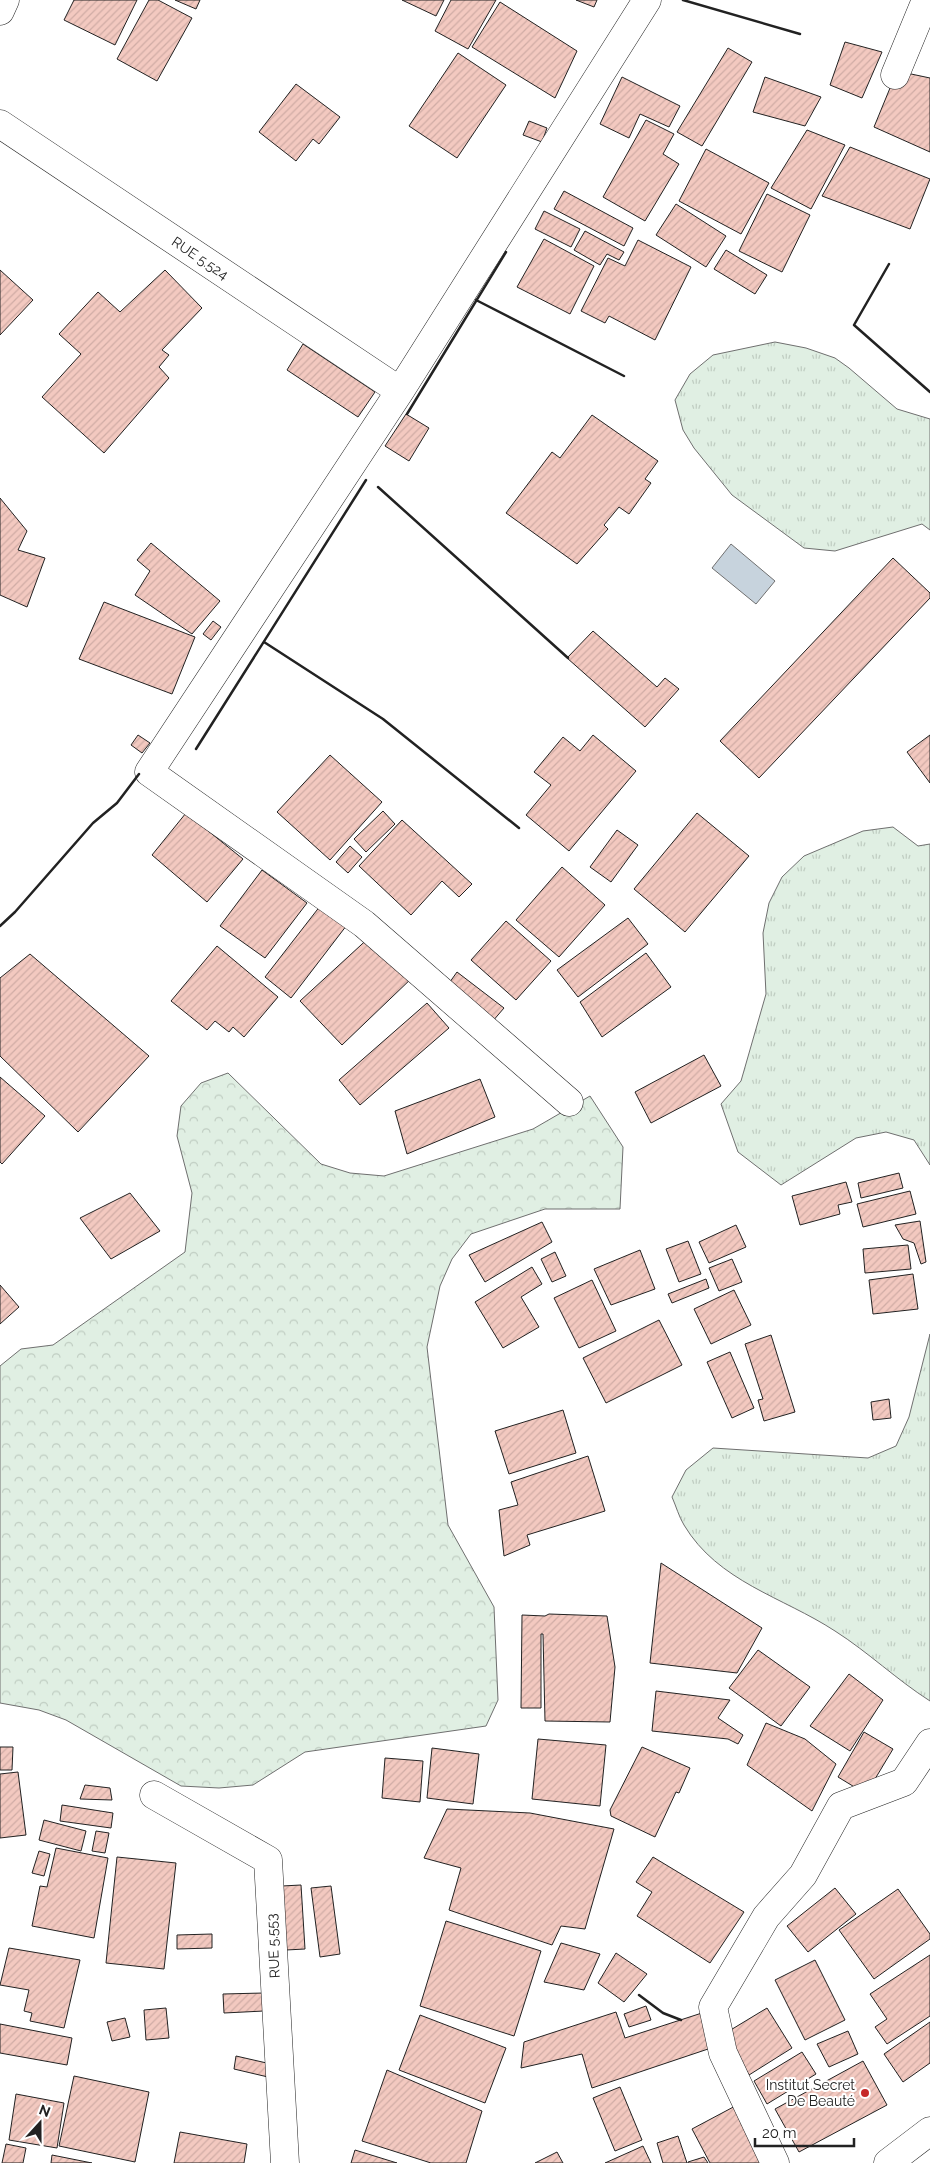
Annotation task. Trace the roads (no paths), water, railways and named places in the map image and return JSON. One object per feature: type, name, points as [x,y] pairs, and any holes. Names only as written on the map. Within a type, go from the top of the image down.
[{"type":"street","points":[[0,12],[5,0]]},
{"type":"street","points":[[569,1102],[364,924],[149,772],[400,391],[646,0]]},
{"type":"street","points":[[895,75],[926,0]]},
{"type":"street","name":"RUE 5.524","points":[[0,124],[400,391]]},
{"type":"street","points":[[775,2163],[722,2052],[713,2007],[766,1917],[803,1875],[841,1806],[904,1782],[930,1743]]},
{"type":"street","name":"RUE 5.553","points":[[154,1795],[268,1860],[284,2163]]},
{"type":"street","points":[[888,2163],[930,2131]]},
{"type":"place","name":"Institut Secret De Beauté","points":[[865,2093]]}]
